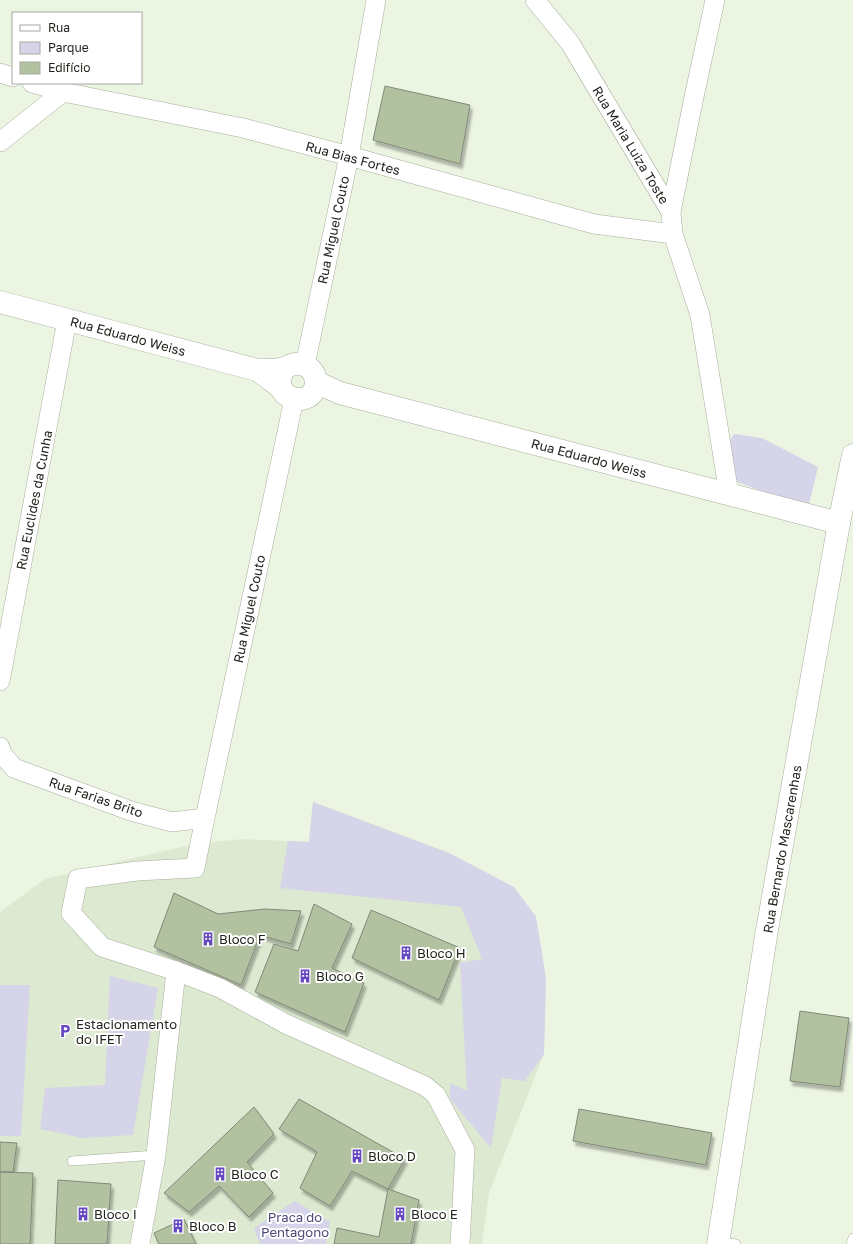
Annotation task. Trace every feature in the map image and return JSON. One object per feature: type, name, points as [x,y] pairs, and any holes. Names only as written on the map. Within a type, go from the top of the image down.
[{"type":"street","name":"Rua Miguel Couto","points":[[176,971],[102,947],[71,914],[72,906],[78,879],[137,871],[195,868],[298,383],[349,156],[376,0]]},
{"type":"street","name":"Rua Maria Luiza Toste","points":[[535,0],[570,43],[671,212],[673,234],[700,316],[729,494]]},
{"type":"street","points":[[671,212],[715,0]]},
{"type":"street","points":[[0,73],[12,77]]},
{"type":"street","name":"Rua Bias Fortes","points":[[35,84],[63,92],[243,128],[594,224],[673,234]]},
{"type":"street","points":[[0,142],[63,92]]},
{"type":"street","name":"Rua Eduardo Weiss","points":[[0,302],[257,370],[298,383],[839,523]]},
{"type":"street","name":"Rua Euclides da Cunha","points":[[0,680],[67,320]]},
{"type":"street","name":"Rua Bernardo Mascarenhas","points":[[724,1243],[764,949],[839,523],[853,455]]},
{"type":"street","name":"Rua Farias Brito","points":[[0,747],[2,754],[14,768],[131,811],[172,822],[205,818]]},
{"type":"street","points":[[140,1244],[156,1155],[176,971],[220,988],[286,1024],[425,1086],[436,1095],[465,1150],[460,1244]]},
{"type":"lane","points":[[72,1161],[156,1155]]},
{"type":"lane","points":[[851,1244],[853,1238]]},
{"type":"shaded area","points":[[313,802],[449,853],[514,887],[536,917],[546,979],[544,1054],[489,1193],[482,1244],[0,1244],[0,912],[45,879],[194,844],[242,839],[309,842]]},
{"type":"green space","points":[[734,434],[762,438],[818,467],[808,509],[730,479],[726,446]]},
{"type":"green space","points":[[313,802],[449,853],[514,887],[536,917],[546,979],[544,1054],[525,1081],[502,1078],[491,1148],[450,1099],[450,1083],[467,1091],[460,963],[482,959],[461,907],[280,888],[288,841],[309,842]]},
{"type":"green space","points":[[110,976],[158,988],[133,1135],[83,1138],[40,1129],[45,1088],[105,1085]]},
{"type":"green space","points":[[0,985],[30,985],[21,1136],[0,1136]]},
{"type":"green space","name":"Praca do Pentagono","points":[[295,1201],[330,1222],[326,1244],[260,1244],[254,1228]]},
{"type":"building","points":[[385,86],[470,105],[460,164],[373,140]]},
{"type":"building","name":"Bloco F","points":[[174,893],[218,914],[265,909],[301,911],[291,944],[260,935],[241,985],[154,947]]},
{"type":"building","name":"Bloco G","points":[[314,904],[352,924],[332,968],[364,983],[345,1032],[255,992],[274,944],[298,951]]},
{"type":"building","name":"Bloco H","points":[[371,910],[460,948],[439,1000],[352,958]]},
{"type":"building","points":[[800,1011],[849,1018],[840,1087],[790,1081]]},
{"type":"building","name":"Bloco D","points":[[299,1099],[405,1159],[388,1189],[352,1171],[330,1206],[300,1188],[317,1152],[279,1129]]},
{"type":"building","name":"Bloco C","points":[[254,1107],[274,1134],[247,1162],[273,1193],[249,1217],[219,1186],[189,1212],[164,1193]]},
{"type":"building","points":[[579,1109],[712,1133],[706,1165],[573,1141]]},
{"type":"building","points":[[0,1142],[17,1143],[13,1172],[0,1172]]},
{"type":"building","points":[[0,1172],[33,1173],[30,1244],[0,1244]]},
{"type":"building","name":"Bloco I","points":[[58,1180],[111,1184],[107,1244],[55,1244]]},
{"type":"building","name":"Bloco E","points":[[388,1189],[419,1200],[411,1244],[334,1244],[337,1228],[379,1237]]},
{"type":"building","name":"Bloco B","points":[[184,1219],[196,1244],[159,1244],[154,1233]]},
{"type":"place","name":"Bloco F","points":[[208,939]]},
{"type":"place","name":"Bloco H","points":[[406,953]]},
{"type":"place","name":"Bloco G","points":[[305,976]]},
{"type":"place","name":"Estacionamento do IFET","points":[[65,1031]]},
{"type":"place","name":"Bloco D","points":[[357,1156]]},
{"type":"place","name":"Bloco C","points":[[220,1174]]},
{"type":"place","name":"Bloco I","points":[[83,1214]]},
{"type":"place","name":"Bloco E","points":[[400,1214]]},
{"type":"place","name":"Bloco B","points":[[178,1226]]}]
